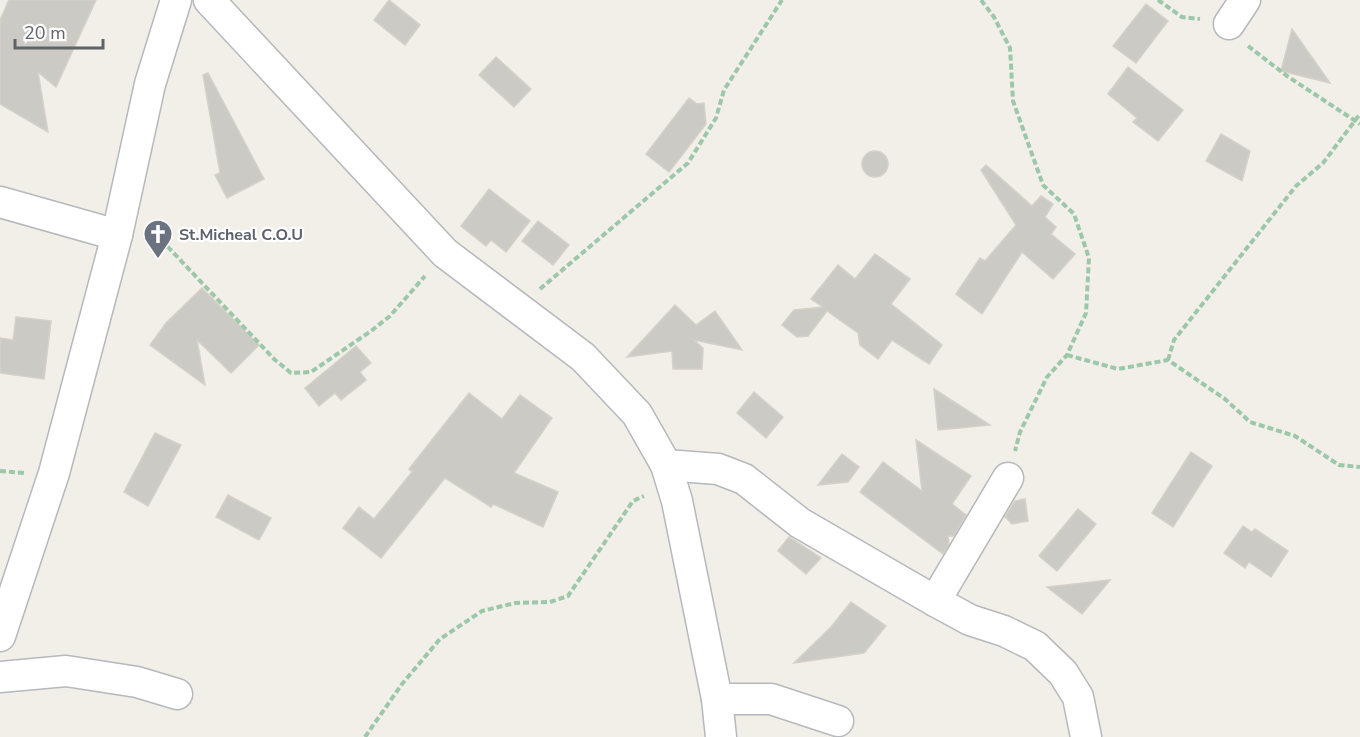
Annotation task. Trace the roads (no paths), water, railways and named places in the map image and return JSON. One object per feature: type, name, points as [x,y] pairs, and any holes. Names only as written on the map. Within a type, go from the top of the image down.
[{"type":"street","points":[[0,636],[54,473],[120,223],[150,84],[176,0]]},
{"type":"street","points":[[209,0],[445,253],[519,306],[583,357],[637,414],[669,473],[717,699],[721,737]]},
{"type":"street","points":[[0,202],[120,223]]},
{"type":"street","points":[[669,473],[718,469],[744,479],[800,523],[935,602],[970,620],[1004,631],[1035,646],[1063,674],[1078,697],[1086,737]]},
{"type":"street","points":[[935,602],[1008,478]]},
{"type":"street","points":[[0,677],[66,671],[137,682],[177,694]]},
{"type":"street","points":[[717,699],[771,699],[838,721]]},
{"type":"place","name":"St.Micheal C.O.U","points":[[158,260]]}]
